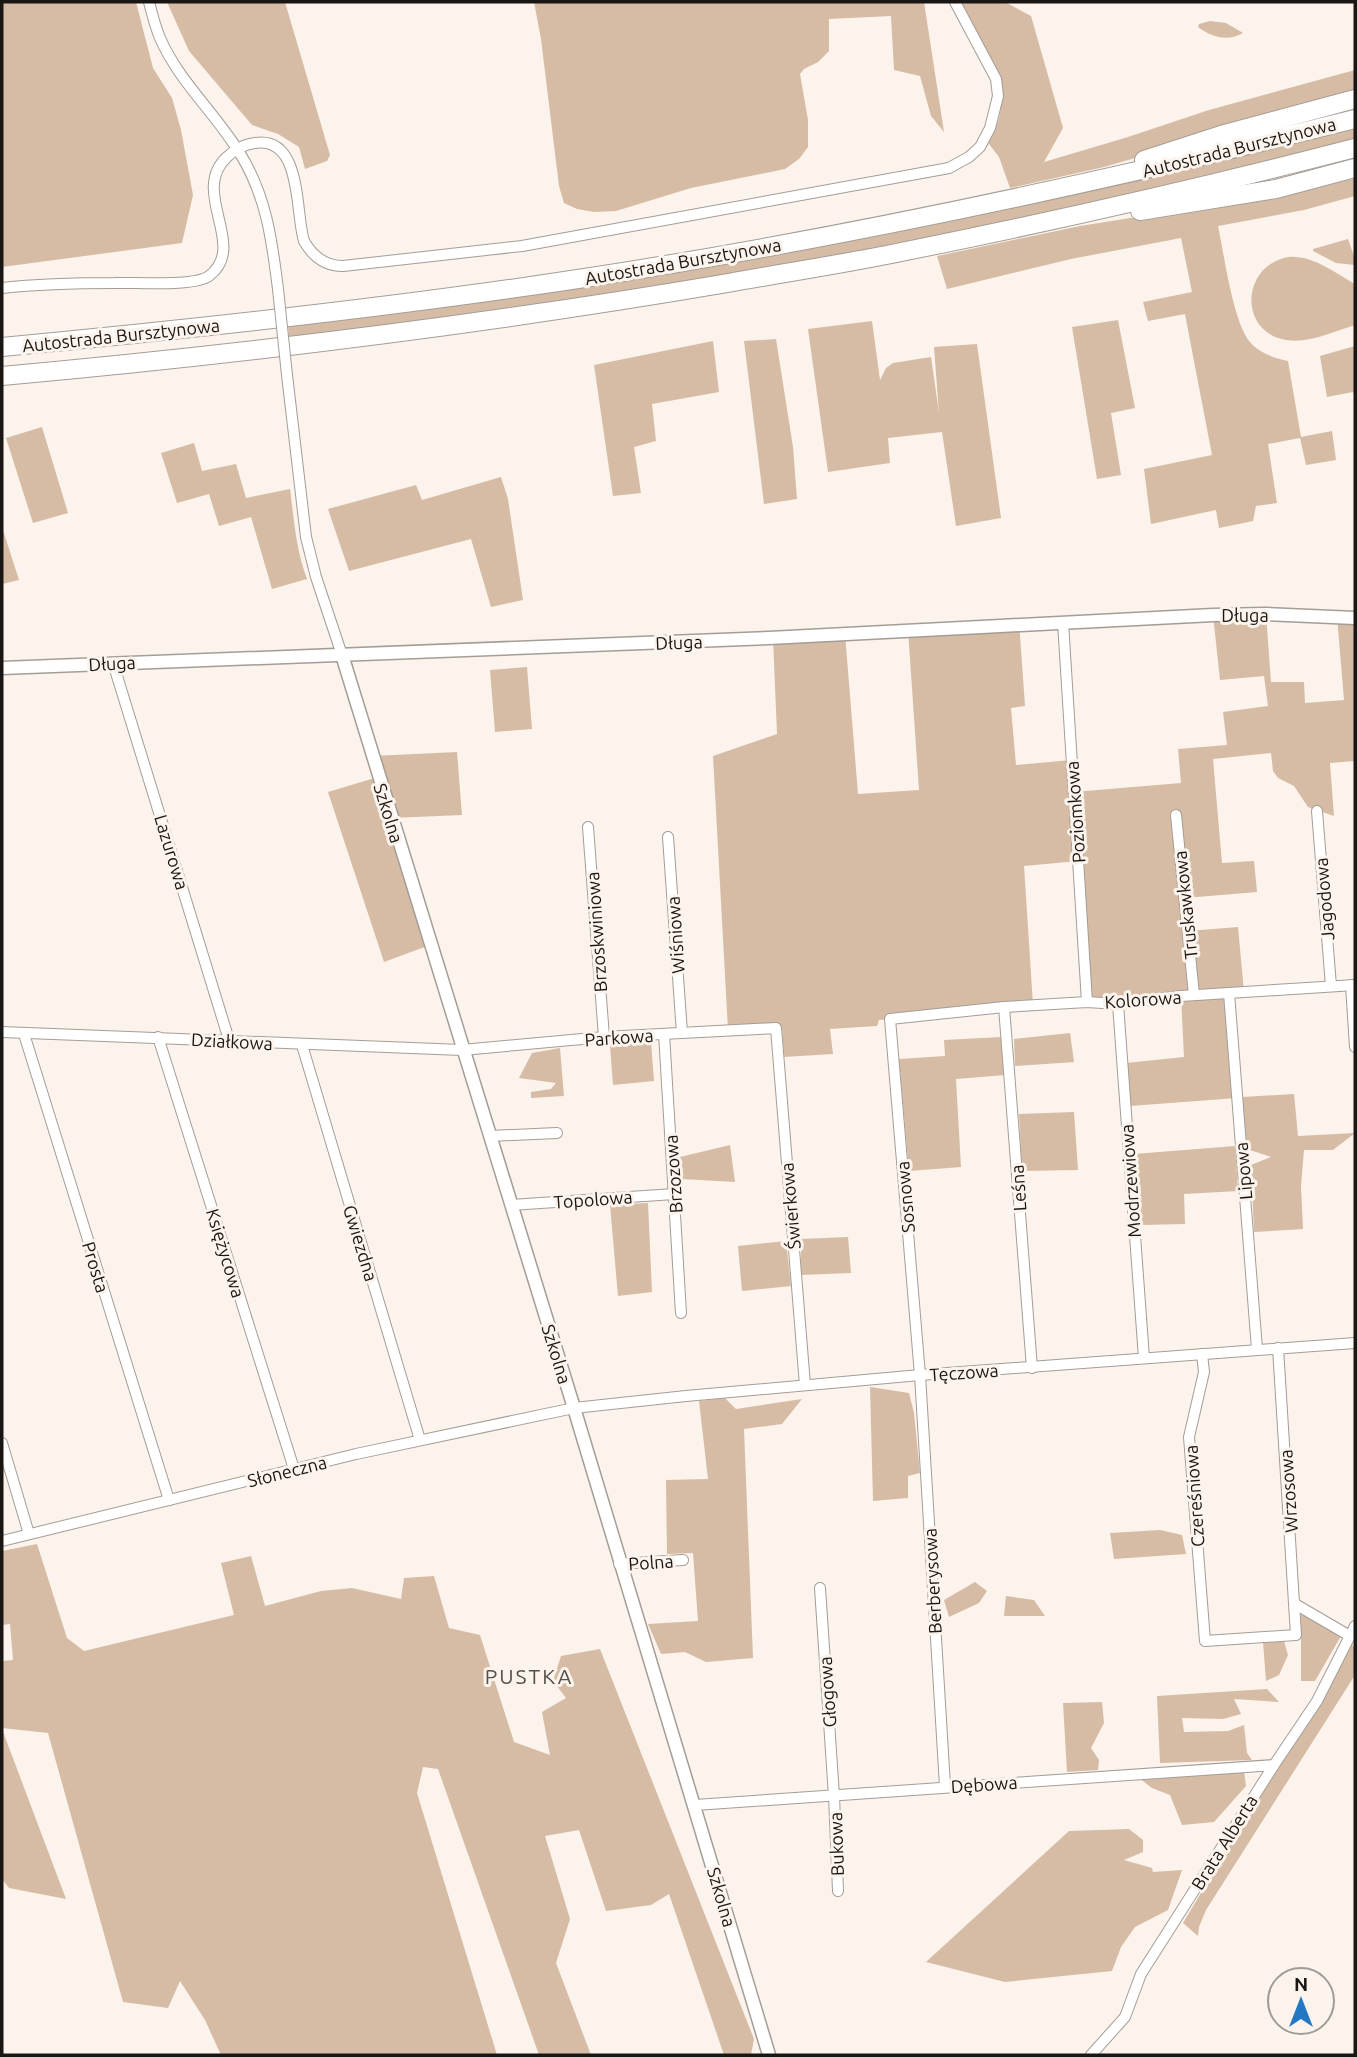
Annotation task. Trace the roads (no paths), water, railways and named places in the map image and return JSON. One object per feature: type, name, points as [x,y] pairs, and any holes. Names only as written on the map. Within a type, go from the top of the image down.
[{"type":"highway","points":[[989,204],[1221,135],[1355,99]]},
{"type":"highway","name":"Autostrada Bursztynowa","points":[[2,347],[238,324],[502,290],[790,243],[1187,161],[1355,119]]},
{"type":"highway","name":"Autostrada Bursztynowa","points":[[2,376],[317,342],[583,307],[909,251],[1204,186],[1355,148]]},
{"type":"highway","points":[[988,234],[1219,200],[1276,189],[1355,168]]},
{"type":"street","points":[[149,2],[160,38],[188,83],[238,149],[252,174],[264,205],[272,239],[306,537],[341,655]]},
{"type":"street","points":[[2,288],[89,283],[189,282],[206,278],[218,267],[224,249],[213,197],[214,179],[224,160],[238,149],[252,143],[261,142],[280,150],[287,158],[294,176],[304,242],[322,261],[343,266],[522,246],[949,168],[969,157],[979,147],[992,121],[998,96],[996,79],[955,2]]},
{"type":"street","name":"Długa","points":[[2,667],[760,638],[1213,615],[1266,614],[1355,618]]},
{"type":"street","name":"Poziomkowa","points":[[1063,622],[1087,1002]]},
{"type":"street","name":"Szkolna","points":[[341,655],[574,1408],[769,2055]]},
{"type":"street","name":"Lazurowa","points":[[113,663],[229,1040]]},
{"type":"street","name":"Jagodowa","points":[[1317,811],[1331,986]]},
{"type":"street","name":"Truskawkowa","points":[[1176,815],[1194,995]]},
{"type":"street","name":"Brzoskwiniowa","points":[[589,827],[604,1037]]},
{"type":"street","name":"Wiśniowa","points":[[668,837],[682,1033]]},
{"type":"street","points":[[1353,985],[1355,1047]]},
{"type":"street","name":"Kolorowa","points":[[890,1019],[1004,1007],[1087,1002],[1118,1004],[1194,995],[1353,985]]},
{"type":"street","name":"Lipowa","points":[[1229,993],[1257,1349]]},
{"type":"street","name":"Modrzewiowa","points":[[1118,1004],[1144,1358]]},
{"type":"street","name":"Leśna","points":[[1004,1007],[1032,1368]]},
{"type":"street","name":"Sosnowa","points":[[890,1019],[919,1375]]},
{"type":"street","name":"Parkowa","points":[[462,1049],[604,1037],[776,1028]]},
{"type":"street","name":"Świerkowa","points":[[776,1028],[805,1385]]},
{"type":"street","name":"Działkowa","points":[[2,1032],[462,1049]]},
{"type":"street","name":"Prosta","points":[[24,1034],[169,1500]]},
{"type":"street","name":"Brzozowa","points":[[664,1034],[681,1314]]},
{"type":"street","name":"Księżycowa","points":[[158,1037],[294,1469]]},
{"type":"street","name":"Gwiezdna","points":[[302,1045],[420,1440]]},
{"type":"street","points":[[490,1136],[557,1133]]},
{"type":"street","name":"Topolowa","points":[[511,1205],[674,1194]]},
{"type":"street","name":"Tęczowa","points":[[574,1408],[919,1375],[1355,1343]]},
{"type":"street","name":"Wrzosowa","points":[[1279,1348],[1296,1635]]},
{"type":"street","name":"Czereśniowa","points":[[1202,1354],[1205,1372],[1189,1437],[1205,1641],[1296,1635]]},
{"type":"street","name":"Berberysowa","points":[[919,1375],[944,1786]]},
{"type":"street","name":"Słoneczna","points":[[2,1541],[294,1469],[574,1408]]},
{"type":"street","points":[[2,1443],[29,1534]]},
{"type":"street","name":"Polna","points":[[619,1564],[683,1560]]},
{"type":"street","name":"Głogowa","points":[[820,1588],[834,1796]]},
{"type":"street","points":[[1295,1604],[1352,1631]]},
{"type":"street","name":"Brata Alberta","points":[[1091,2055],[1125,2017],[1142,1974],[1317,1701],[1352,1631]]},
{"type":"street","name":"Dębowa","points":[[695,1805],[1274,1765]]},
{"type":"street","name":"Bukowa","points":[[834,1796],[838,1891]]},
{"type":"district","name":"PUSTKA","points":[[529,1676]]}]
